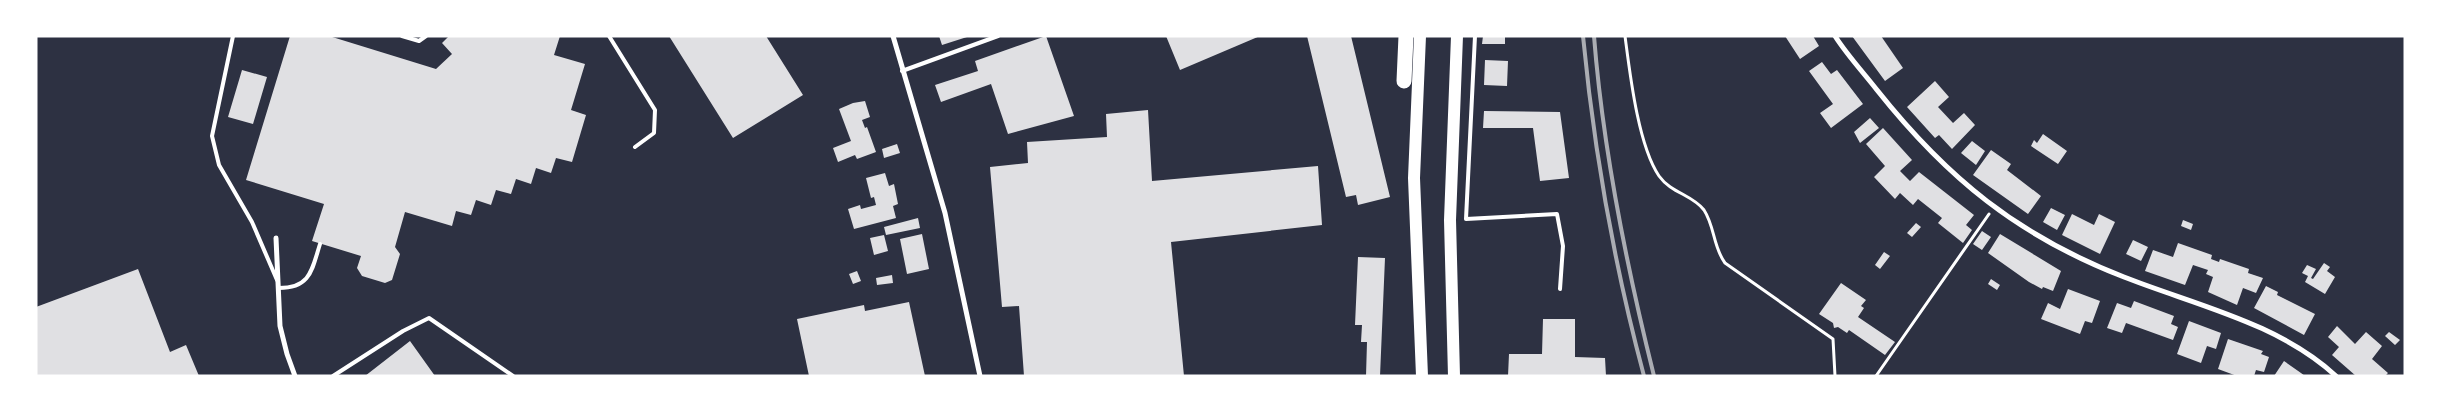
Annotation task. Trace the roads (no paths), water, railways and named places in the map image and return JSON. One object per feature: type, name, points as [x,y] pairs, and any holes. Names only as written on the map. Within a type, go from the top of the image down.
[{"type":"highway","points":[[1404,81],[1406,36]]},
{"type":"main road","points":[[1420,36],[1415,223],[1421,313],[1422,376]]},
{"type":"main road","points":[[1454,376],[1450,220],[1457,36]]},
{"type":"main road","points":[[1404,81],[1417,106]]},
{"type":"street","points":[[893,36],[945,213],[980,376]]},
{"type":"street","points":[[1834,36],[1898,118],[1926,149],[1993,207],[2027,231],[2069,254],[2251,324],[2287,342],[2323,364],[2336,376]]},
{"type":"street","points":[[276,238],[280,326],[286,354],[295,376]]},
{"type":"lane","points":[[233,36],[212,136],[219,165],[252,222],[279,286],[292,288],[304,282],[311,273],[320,244]]},
{"type":"lane","points":[[402,36],[419,42],[426,36]]},
{"type":"lane","points":[[609,36],[655,110],[654,134],[635,147]]},
{"type":"lane","points":[[902,71],[998,36]]},
{"type":"lane","points":[[1475,36],[1466,219],[1557,214],[1563,246],[1560,289]]},
{"type":"lane","points":[[334,376],[403,331],[429,318],[513,376]]},
{"type":"railway","points":[[1583,36],[1593,122],[1606,207],[1623,292],[1644,376]]},
{"type":"railway","points":[[1594,36],[1603,122],[1617,207],[1634,292],[1654,376]]}]
